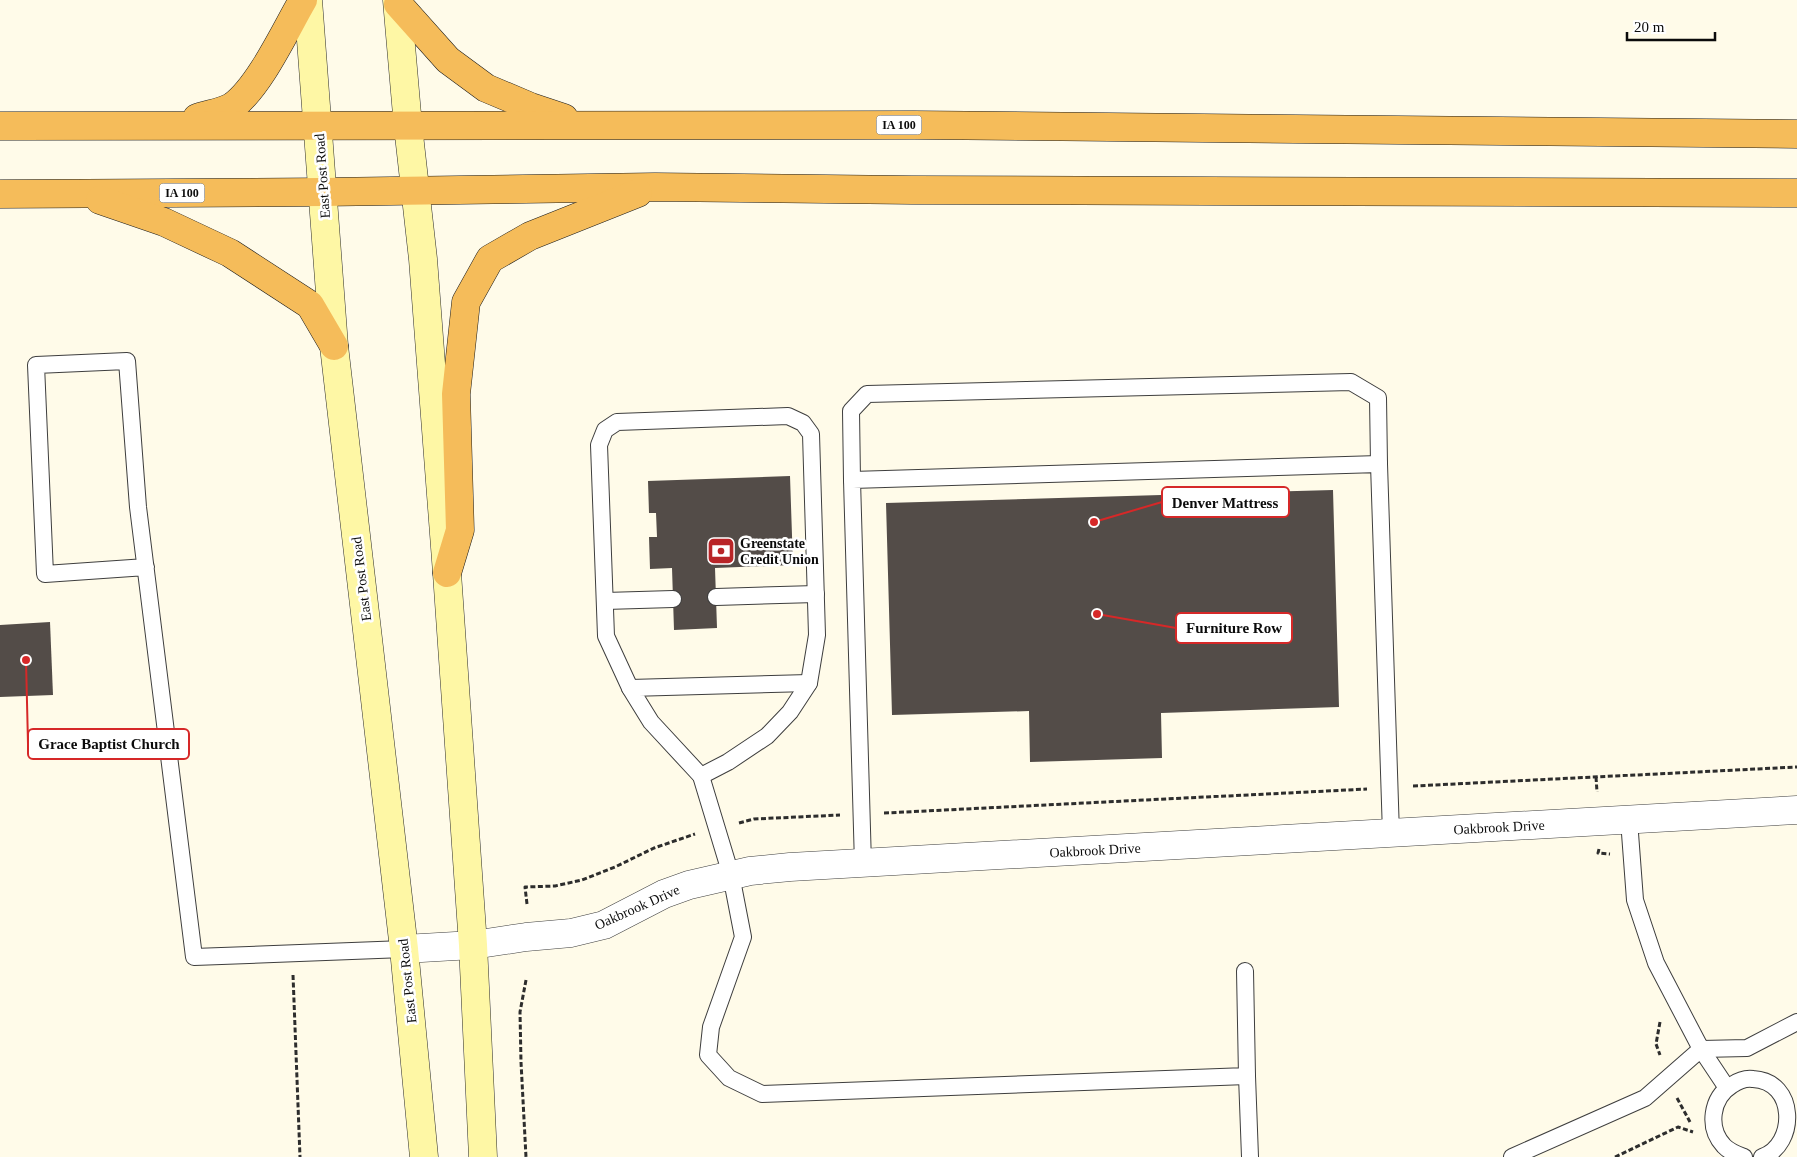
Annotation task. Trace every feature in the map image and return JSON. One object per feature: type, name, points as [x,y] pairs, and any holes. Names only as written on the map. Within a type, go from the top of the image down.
[{"type":"highway","points":[[173,126],[232,107],[250,89],[266,66],[303,0]]},
{"type":"highway","points":[[397,2],[448,60],[486,88],[531,107],[584,125]]},
{"type":"highway","name":"IA 100","points":[[0,126],[934,125],[1797,134]]},
{"type":"highway","points":[[447,573],[460,530],[456,394],[466,302],[490,258],[530,236],[655,187]]},
{"type":"highway","name":"IA 100","points":[[0,194],[655,187],[931,190],[1797,193]]},
{"type":"highway","points":[[82,194],[164,222],[230,253],[310,305],[334,346]]},
{"type":"main road","name":"East Post Road","points":[[308,0],[319,125],[334,346],[404,949],[424,1157]]},
{"type":"main road","points":[[397,2],[423,260],[447,573],[473,945],[484,1157]]},
{"type":"street","name":"Oakbrook Drive","points":[[404,949],[473,945],[526,937],[571,934],[604,924],[664,894],[689,885],[731,874],[790,867],[1797,810]]},
{"type":"lane","points":[[146,567],[45,574],[36,364],[127,361],[138,507],[146,567],[194,957],[404,949]]},
{"type":"lane","points":[[864,864],[851,411],[867,394],[1351,382],[1378,398],[1391,834]]},
{"type":"lane","points":[[701,776],[728,762],[767,736],[790,712],[809,683],[817,635],[811,434],[803,423],[788,416],[617,422],[605,430],[599,445],[606,636],[630,688],[651,722],[701,776],[731,874],[743,937],[711,1027],[708,1055],[728,1078],[762,1094],[1246,1076]]},
{"type":"lane","points":[[852,480],[1380,464]]},
{"type":"lane","points":[[716,597],[816,594]]},
{"type":"lane","points":[[605,601],[673,599]]},
{"type":"lane","points":[[630,688],[809,683]]},
{"type":"lane","points":[[1630,820],[1636,900],[1656,963],[1701,1049],[1727,1088]]},
{"type":"lane","points":[[1245,972],[1246,1076],[1250,1157]]},
{"type":"lane","points":[[1512,1157],[1644,1098],[1701,1049],[1747,1048],[1797,1022]]},
{"type":"lane","points":[[1744,1157],[1733,1153],[1717,1135],[1713,1122],[1714,1110],[1719,1098],[1727,1088],[1738,1081],[1752,1078],[1766,1081],[1778,1087],[1787,1097],[1792,1110],[1793,1124],[1789,1137],[1781,1148],[1770,1155],[1762,1157]]},
{"type":"path","points":[[526,904],[525,886],[555,886],[582,880],[615,867],[654,848],[717,828],[754,819],[1797,767]]},
{"type":"path","points":[[1596,777],[1597,792]]},
{"type":"path","points":[[292,953],[300,1157]]},
{"type":"path","points":[[526,980],[520,1012],[520,1062],[526,1157]]},
{"type":"path","points":[[1615,1157],[1678,1126],[1696,1134]]},
{"type":"building","name":"Greenstate Credit Union","points":[[790,476],[793,565],[715,568],[717,628],[674,630],[672,568],[650,569],[649,537],[657,537],[656,513],[649,513],[648,481]]},
{"type":"building","points":[[1333,490],[1339,707],[1161,713],[1162,758],[1030,762],[1029,711],[892,715],[886,503]]},
{"type":"building","points":[[50,622],[53,695],[0,697],[0,625]]},
{"type":"place","name":"Denver Mattress","points":[[1094,522]]},
{"type":"place","name":"Greenstate Credit Union","points":[[721,551]]},
{"type":"place","name":"Furniture Row","points":[[1097,614]]},
{"type":"place","name":"Grace Baptist Church","points":[[26,660]]}]
